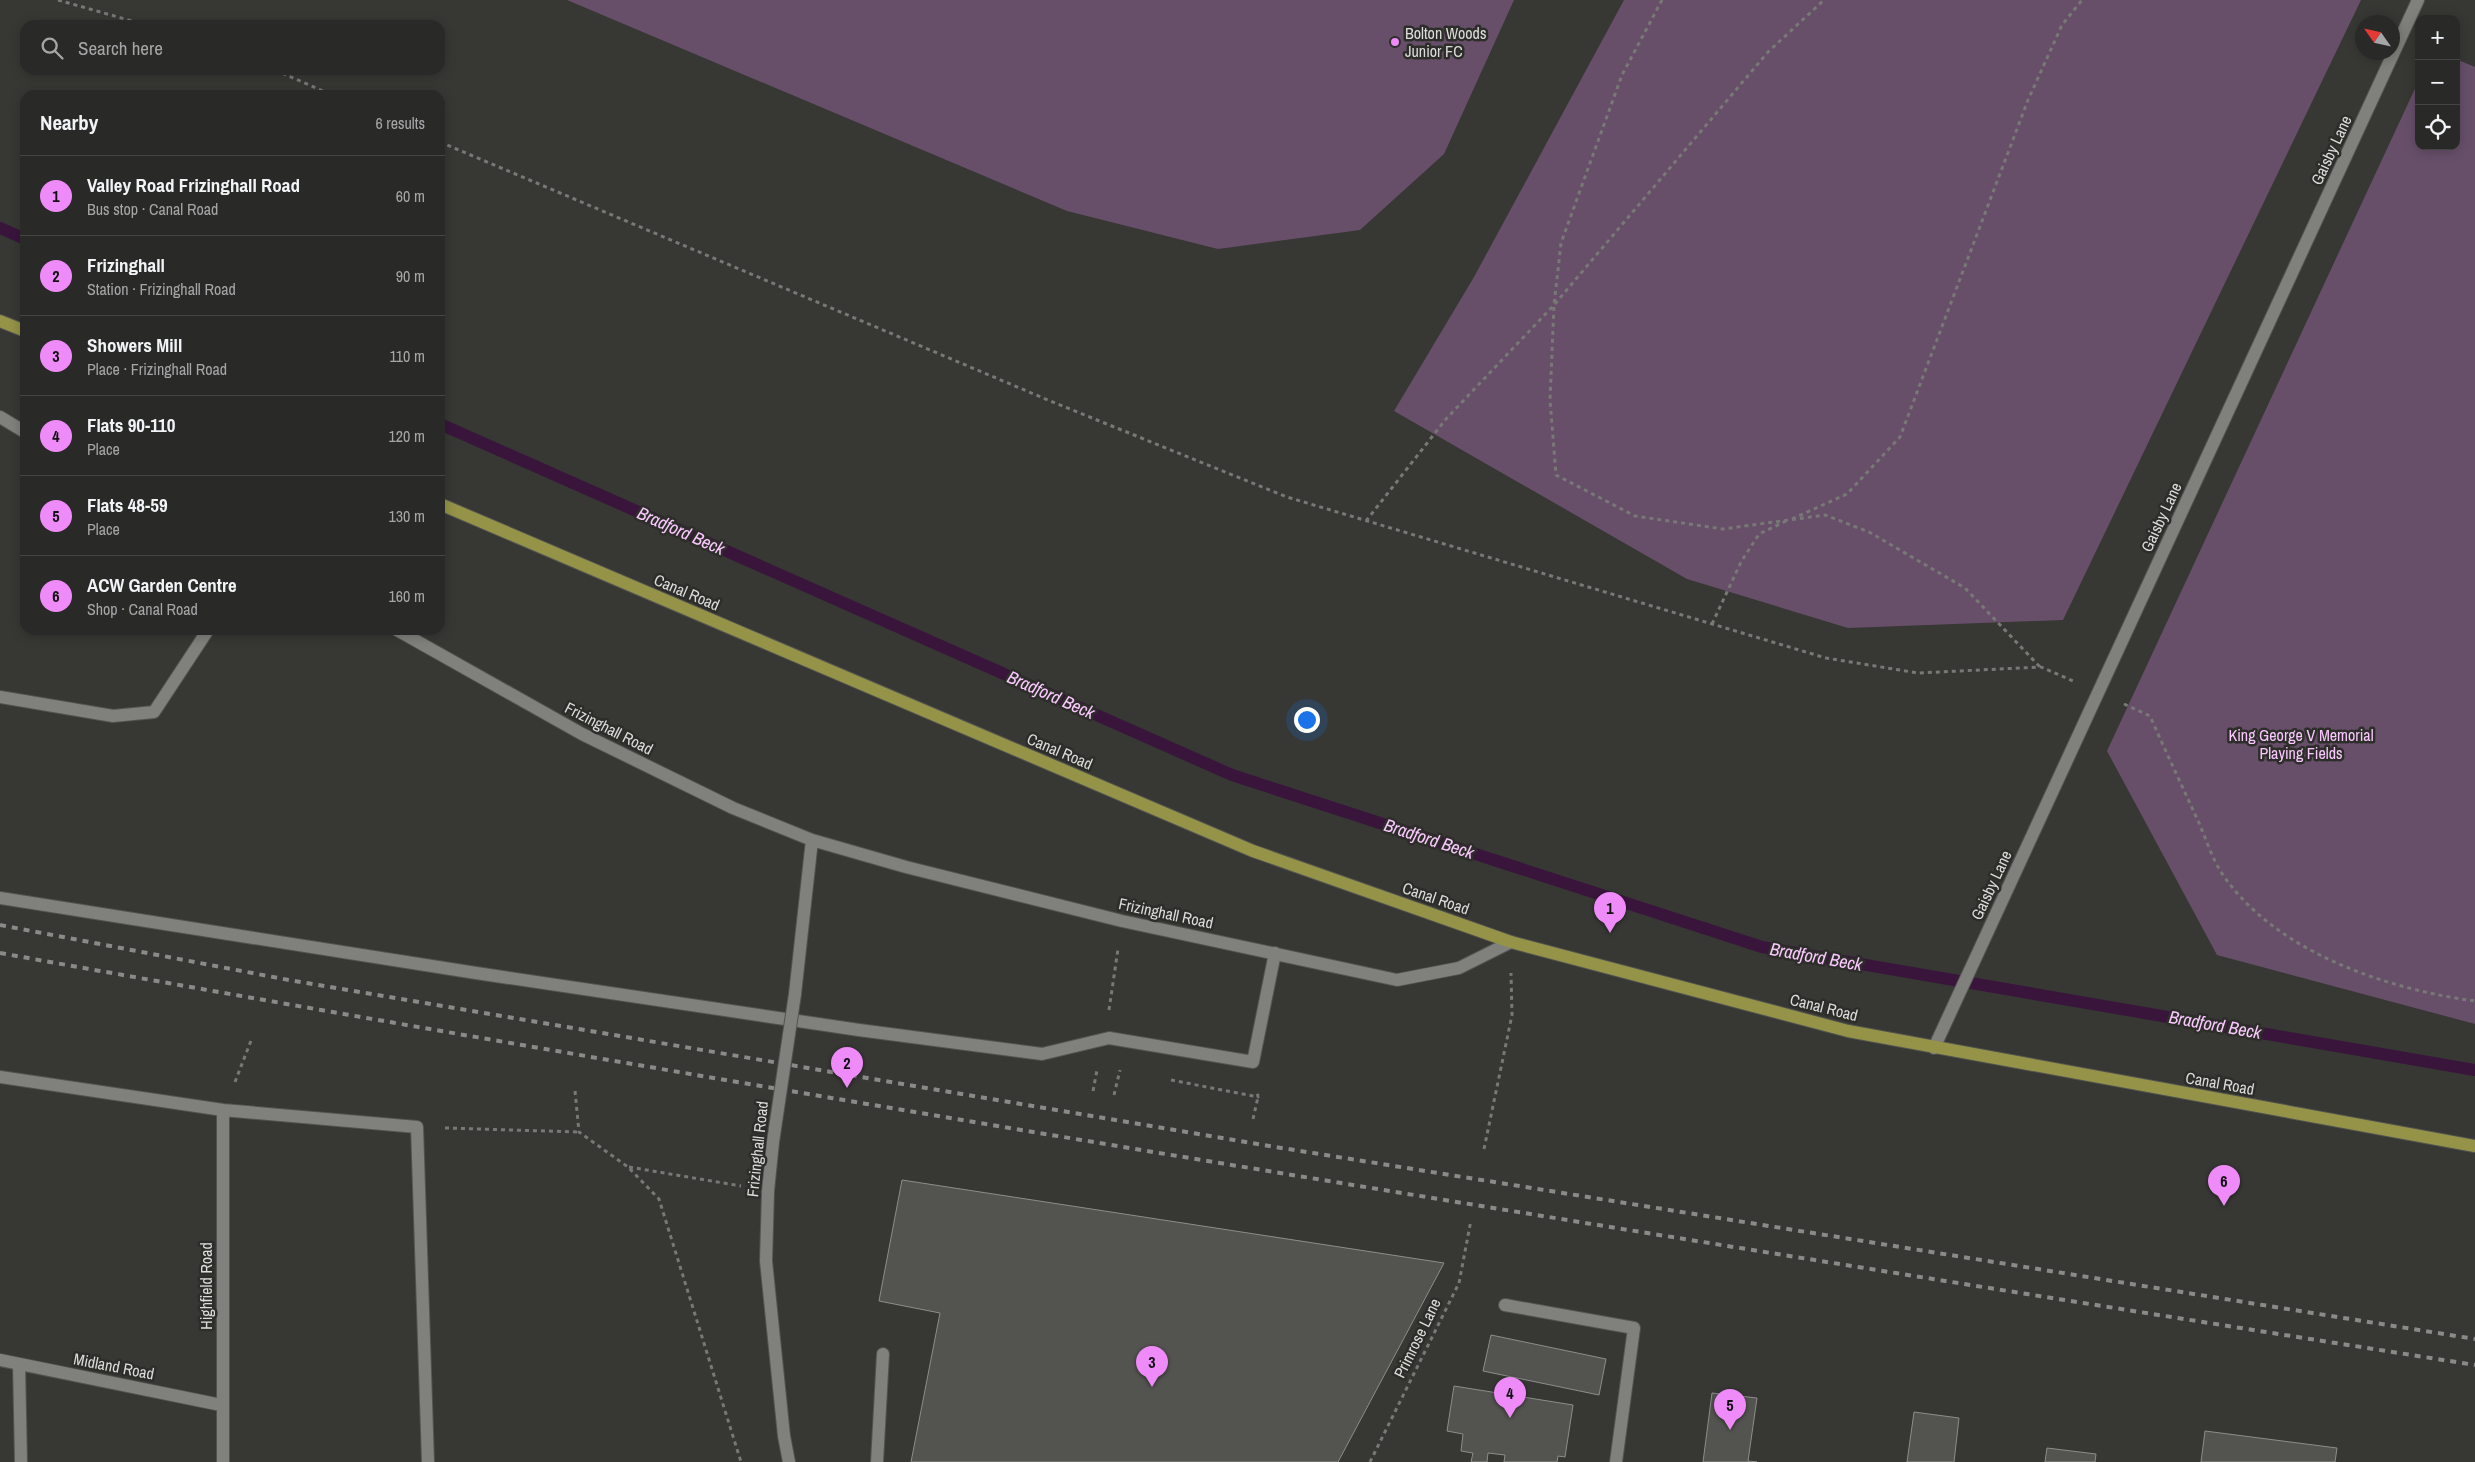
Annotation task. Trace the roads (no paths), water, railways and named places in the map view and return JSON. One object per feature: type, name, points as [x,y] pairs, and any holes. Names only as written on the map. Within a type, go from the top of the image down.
[{"type":"main road","points":[[0,321],[20,329]]},
{"type":"main road","name":"Canal Road","points":[[445,506],[1253,851],[1511,942],[1848,1031],[2475,1146]]},
{"type":"street","name":"Gaisby Lane","points":[[1934,1048],[2418,0]]},
{"type":"street","points":[[0,418],[20,429]]},
{"type":"street","points":[[0,697],[113,716],[154,712],[205,635]]},
{"type":"street","name":"Frizinghall Road","points":[[406,635],[582,734],[733,808],[812,840],[906,868],[1122,921],[1397,980],[1459,968],[1511,942]]},
{"type":"street","name":"Frizinghall Road","points":[[789,1462],[784,1436],[766,1261],[768,1191],[773,1142],[795,994],[812,840]]},
{"type":"street","points":[[0,898],[476,973],[859,1030],[1042,1054],[1109,1038],[1252,1062],[1275,953]]},
{"type":"street","points":[[0,1078],[223,1110],[417,1127],[428,1462]]},
{"type":"street","name":"Highfield Road","points":[[223,1110],[221,1405],[223,1462]]},
{"type":"street","points":[[1505,1305],[1634,1328],[1616,1462]]},
{"type":"street","points":[[877,1462],[883,1354]]},
{"type":"street","name":"Midland Road","points":[[0,1360],[221,1405]]},
{"type":"street","points":[[19,1364],[21,1462]]},
{"type":"waterway","name":"Bradford Beck","points":[[0,228],[20,237]]},
{"type":"waterway","name":"Bradford Beck","points":[[445,426],[1232,775],[1762,947],[2475,1070]]},
{"type":"railway","points":[[0,925],[289,980],[1263,1145],[2475,1339]]},
{"type":"railway","points":[[0,953],[618,1062],[1236,1166],[2475,1365]]},
{"type":"place","name":"Bolton Woods Junior FC","points":[[1395,42]]},
{"type":"place","name":"Valley Road Frizinghall Road","points":[[1610,933]]},
{"type":"place","name":"Frizinghall","points":[[847,1088]]},
{"type":"place","name":"ACW Garden Centre","points":[[2224,1206]]},
{"type":"place","name":"Showers Mill","points":[[1152,1387]]},
{"type":"place","name":"Flats 90-110","points":[[1510,1418]]},
{"type":"place","name":"Flats 48-59","points":[[1730,1430]]},
{"type":"park label","name":"King George V Memorial Playing Fields","points":[[2301,744]]}]
